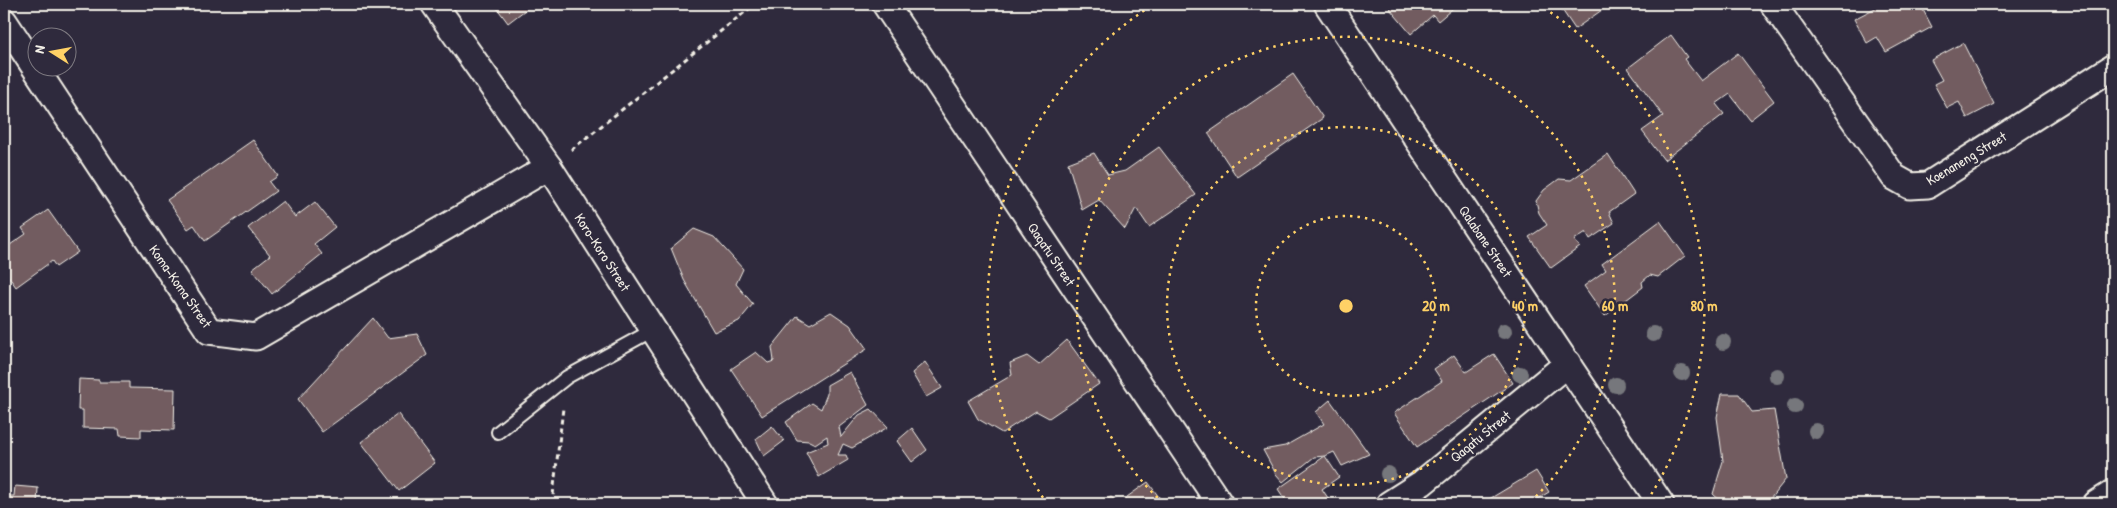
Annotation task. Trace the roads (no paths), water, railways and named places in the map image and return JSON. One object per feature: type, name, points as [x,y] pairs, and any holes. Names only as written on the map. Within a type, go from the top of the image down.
[{"type":"street","name":"Koro-Koro Street","points":[[434,4],[549,167],[765,504]]},
{"type":"street","name":"Qaqatu Street","points":[[885,4],[1220,504]]},
{"type":"street","name":"Qalabane Street","points":[[1327,4],[1661,504]]},
{"type":"street","name":"Koenaneng Street","points":[[1773,4],[1894,177],[1910,186],[1928,185],[2113,67]]},
{"type":"street","name":"Koma-Koma Street","points":[[4,22],[209,331],[256,337],[549,167]]},
{"type":"street","name":"Qaqatu Street","points":[[1389,504],[1422,483],[1568,363]]},
{"type":"street","points":[[2096,504],[2113,493]]},
{"type":"lane","points":[[498,432],[567,378],[654,330]]}]
